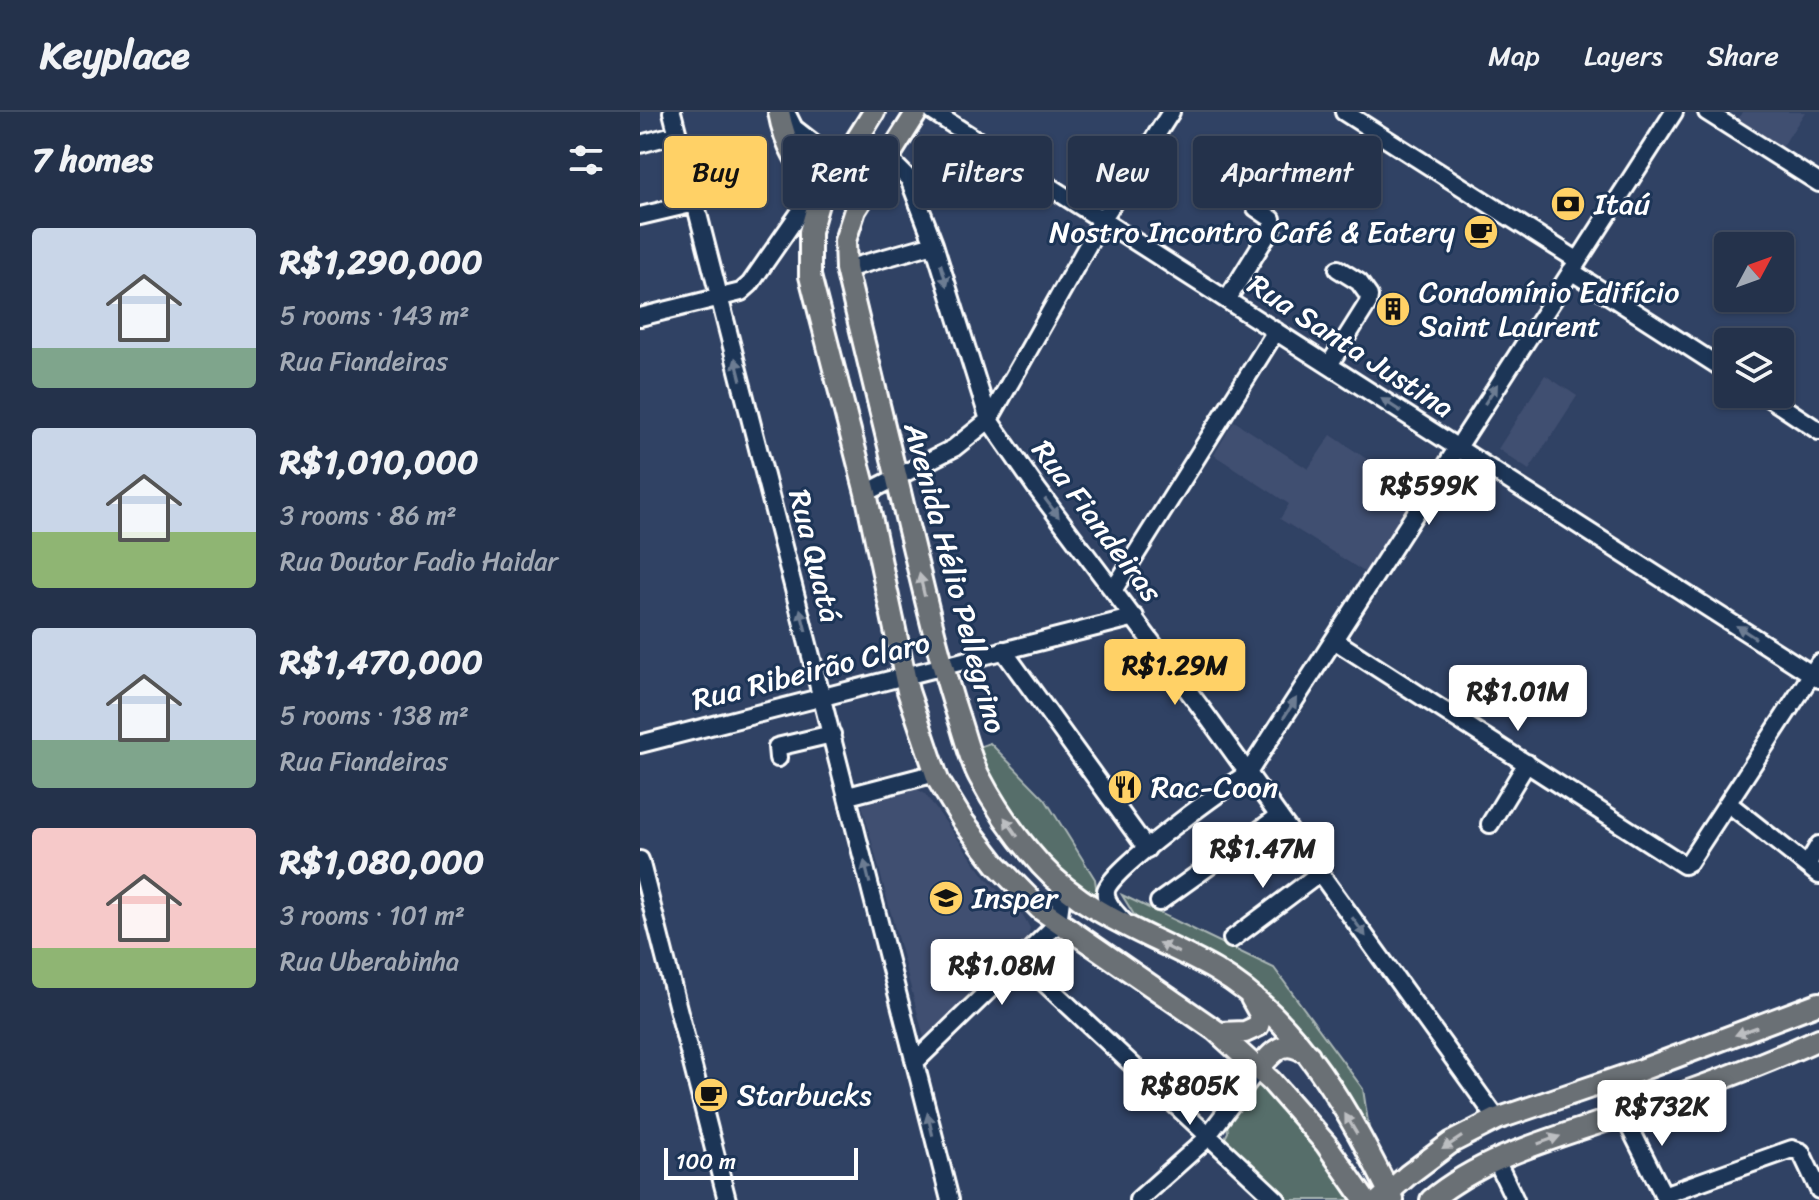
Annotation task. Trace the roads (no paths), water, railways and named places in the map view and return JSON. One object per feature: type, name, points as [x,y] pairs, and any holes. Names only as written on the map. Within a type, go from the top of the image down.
[{"type":"main road","points":[[779,112],[784,136]]},
{"type":"main road","points":[[858,136],[874,112]]},
{"type":"main road","name":"Avenida Hélio Pellegrino","points":[[898,140],[917,112]]},
{"type":"main road","points":[[818,208],[810,232],[810,276],[866,493],[905,676],[936,773],[963,821],[996,864],[1040,909],[1219,1033],[1258,1069],[1326,1144],[1365,1200]]},
{"type":"main road","name":"Avenida Hélio Pellegrino","points":[[857,208],[849,222],[845,241],[846,269],[941,667],[977,774],[1011,829],[1042,867],[1063,885],[1099,913],[1243,987],[1284,1024],[1314,1061],[1387,1197]]},
{"type":"main road","points":[[1219,1033],[1250,1031],[1260,1021],[1259,1011],[1243,987]]},
{"type":"main road","points":[[1387,1197],[1452,1142],[1497,1119],[1641,1070],[1819,1003]]},
{"type":"main road","points":[[1431,1200],[1456,1181],[1496,1160],[1819,1039]]},
{"type":"main road","points":[[1258,1069],[1276,1050],[1287,1045],[1298,1047],[1314,1061]]},
{"type":"street","name":"Rua Quatá","points":[[672,112],[677,134]]},
{"type":"street","points":[[786,112],[794,128],[803,136]]},
{"type":"street","name":"Rua Santa Justina","points":[[933,112],[1457,447],[1817,672]]},
{"type":"street","points":[[866,493],[954,448],[989,420],[1102,220],[1171,112]]},
{"type":"street","points":[[1344,112],[1714,362]]},
{"type":"street","points":[[1130,929],[1106,899],[1106,889],[1117,872],[1248,773],[1674,112]]},
{"type":"street","points":[[1707,112],[1819,183]]},
{"type":"street","points":[[640,144],[677,134]]},
{"type":"street","name":"Rua Fiandeiras","points":[[898,167],[915,188],[989,420],[1497,1119]]},
{"type":"street","points":[[640,216],[674,208]]},
{"type":"street","name":"Rua Quatá","points":[[696,208],[950,1200]]},
{"type":"street","points":[[640,317],[741,292],[806,208]]},
{"type":"street","points":[[1227,300],[1272,227],[1272,219],[1256,208]]},
{"type":"street","points":[[846,269],[934,244]]},
{"type":"street","points":[[1329,365],[1368,303],[1369,296],[1359,282],[1338,269]]},
{"type":"street","points":[[1114,589],[1276,331]]},
{"type":"street","points":[[1784,408],[1819,431]]},
{"type":"street","name":"Rua Ribeirão Claro","points":[[640,744],[1135,617]]},
{"type":"street","points":[[1334,640],[1684,865],[1729,804],[1817,672]]},
{"type":"street","points":[[1003,650],[1147,849]]},
{"type":"street","points":[[778,758],[777,747],[832,734]]},
{"type":"street","points":[[1490,824],[1527,763]]},
{"type":"street","points":[[848,796],[936,773]]},
{"type":"street","points":[[1729,804],[1813,870],[1819,845]]},
{"type":"street","points":[[1159,902],[1279,816]]},
{"type":"street","points":[[640,860],[644,892],[727,1200]]},
{"type":"street","points":[[1232,939],[1320,873]]},
{"type":"street","points":[[916,1061],[1058,923],[1063,885]]},
{"type":"street","points":[[1021,961],[1277,1200]]},
{"type":"street","points":[[1138,1200],[1208,1136],[1258,1069]]},
{"type":"street","points":[[1623,1114],[1664,1198],[1792,1149],[1801,1152],[1819,1190]]},
{"type":"street","points":[[1496,1160],[1515,1200]]},
{"type":"place","name":"Itaú","points":[[1568,204]]},
{"type":"place","name":"Nostro Incontro Café & Eatery","points":[[1481,232]]},
{"type":"place","name":"Condomínio Edifício Saint Laurent","points":[[1393,309]]},
{"type":"place","name":"Rac-Coon","points":[[1125,787]]},
{"type":"place","name":"Insper","points":[[946,898]]},
{"type":"place","name":"Starbucks","points":[[711,1095]]}]
